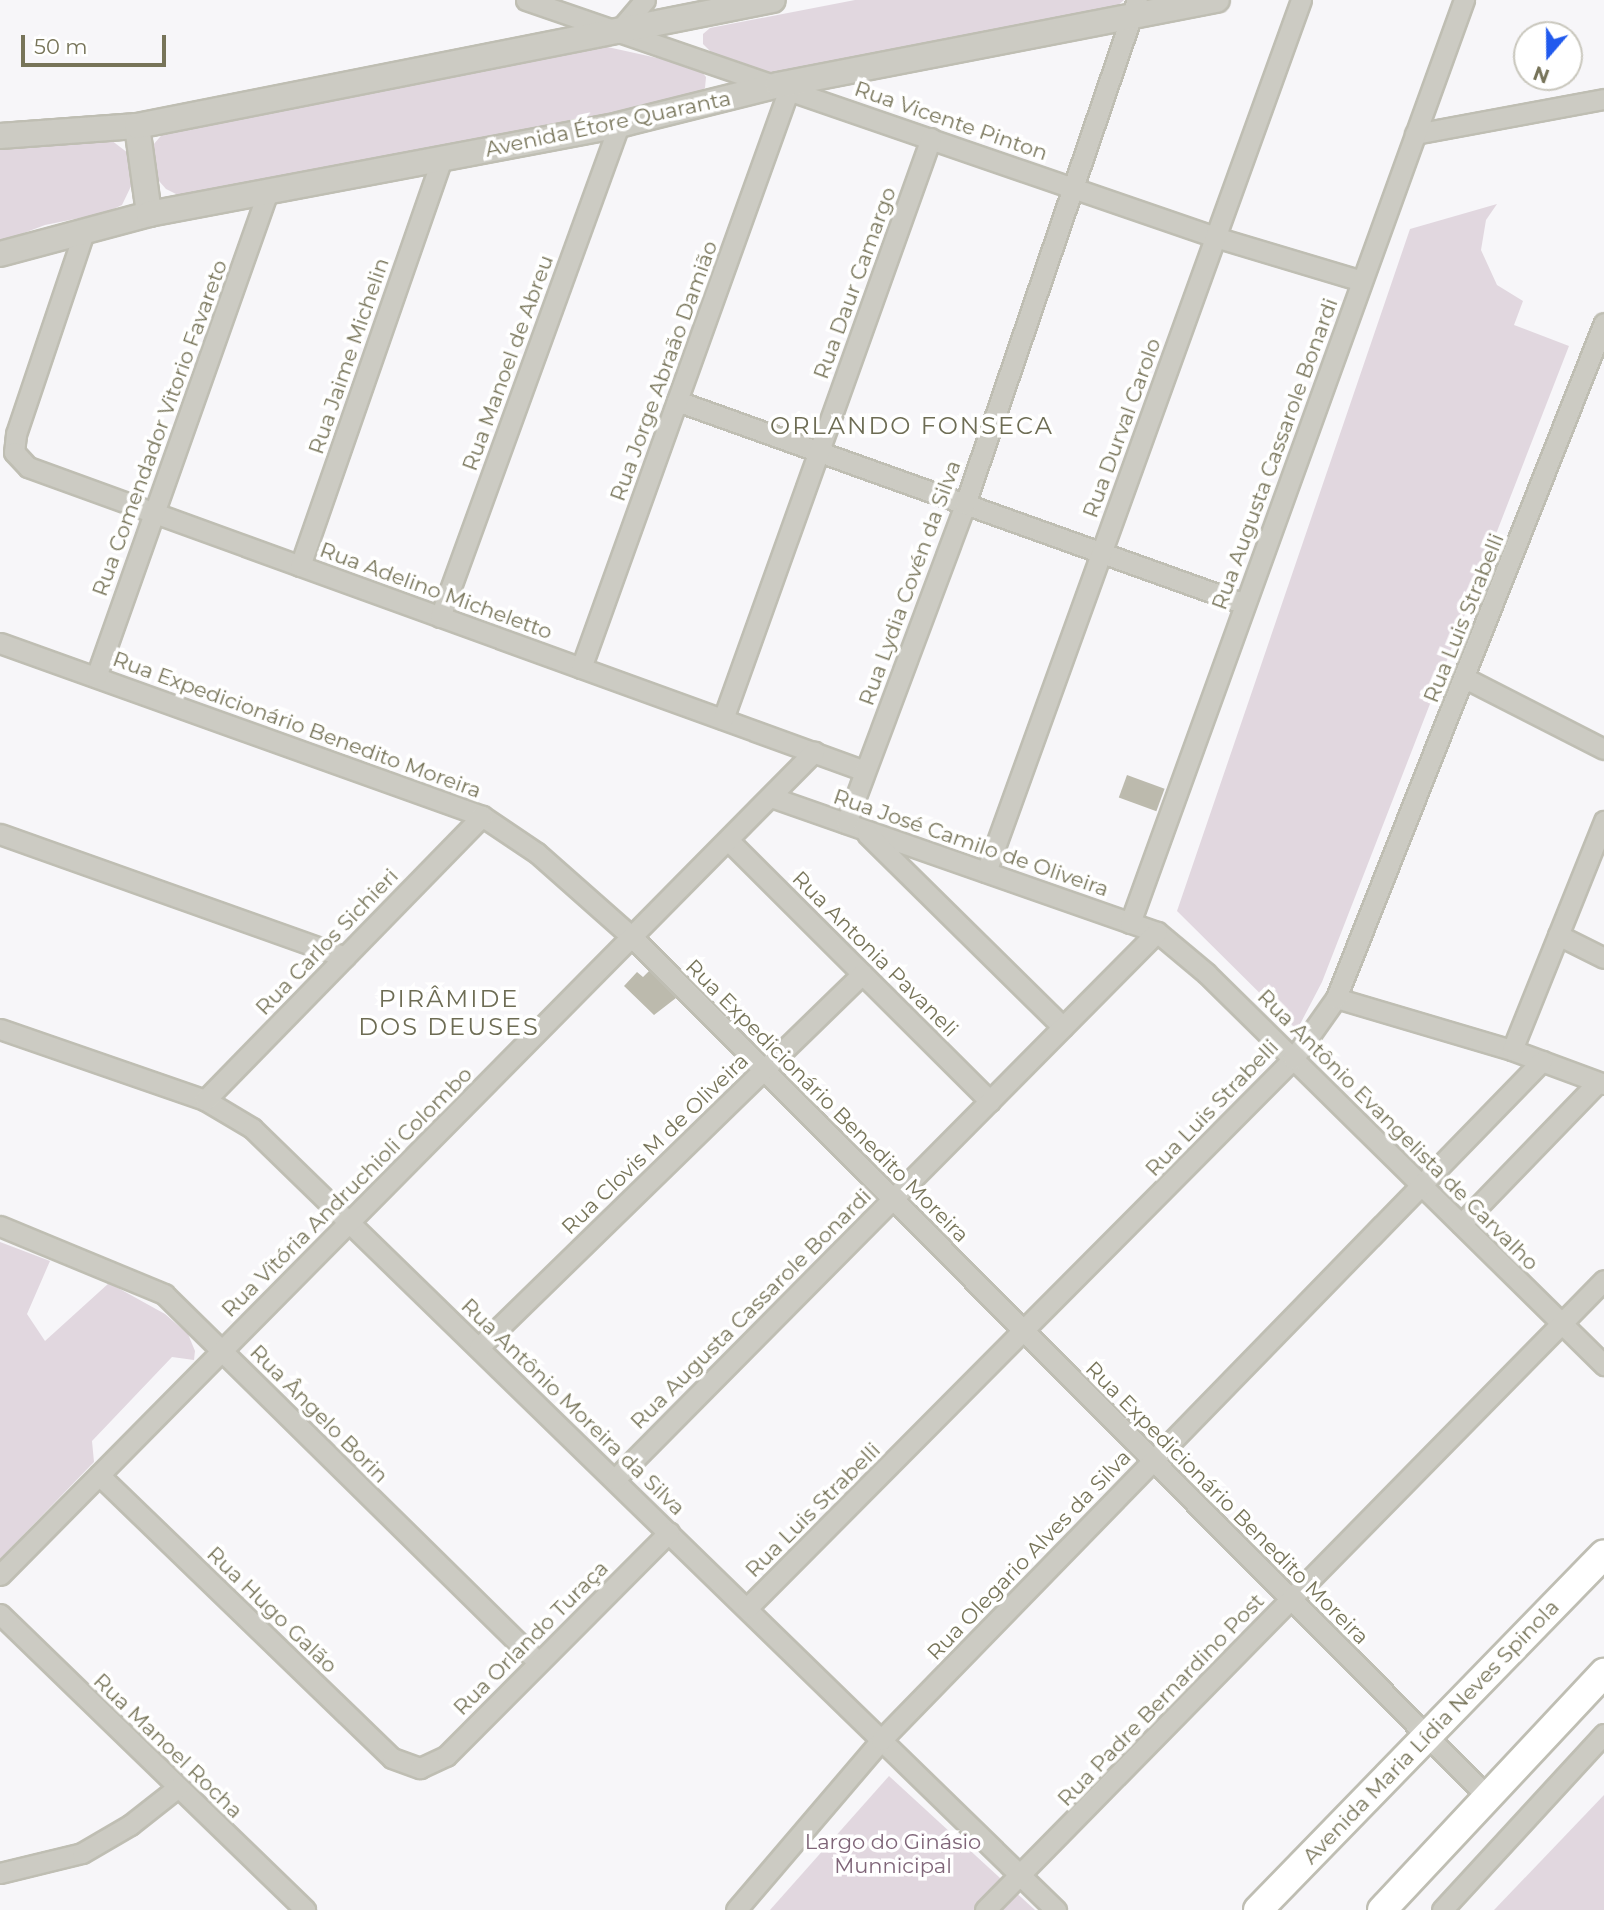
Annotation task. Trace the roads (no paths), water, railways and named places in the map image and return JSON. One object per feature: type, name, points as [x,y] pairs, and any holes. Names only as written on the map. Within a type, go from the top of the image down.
[{"type":"main road","name":"Avenida Maria Lídia Neves Spinola","points":[[1258,1910],[1604,1554]]},
{"type":"main road","points":[[1382,1910],[1604,1673]]},
{"type":"street","name":"Rua Vicente Pinton","points":[[526,0],[1215,237],[1362,281]]},
{"type":"street","points":[[617,33],[645,0]]},
{"type":"street","points":[[0,136],[137,126],[773,0]]},
{"type":"street","name":"Avenida Étore Quaranta","points":[[0,254],[149,214],[267,194],[619,125],[1135,9],[1217,0]]},
{"type":"street","name":"Rua Durval Carolo","points":[[986,872],[1301,0]]},
{"type":"street","name":"Rua Augusta Cassarole Bonardi","points":[[1130,923],[1464,0]]},
{"type":"street","name":"Rua Lydia Covén da Silva","points":[[853,826],[865,771],[965,504],[1135,9]]},
{"type":"street","name":"Rua Jorge Abraão Damião","points":[[581,668],[677,401],[784,87]]},
{"type":"street","points":[[1415,134],[1604,99]]},
{"type":"street","name":"Rua Manoel de Abreu","points":[[440,617],[619,125]]},
{"type":"street","points":[[137,126],[149,214]]},
{"type":"street","name":"Rua Daur Camargo","points":[[723,719],[931,138]]},
{"type":"street","name":"Rua Jaime Michelin","points":[[300,566],[441,160]]},
{"type":"street","name":"Rua Comendador Vitorio Favareto","points":[[96,677],[267,194]]},
{"type":"street","name":"Rua Adelino Micheletto","points":[[83,232],[16,434],[14,452],[28,467],[865,771]]},
{"type":"street","name":"Rua Luis Strabelli","points":[[747,1608],[1293,1059],[1335,998],[1603,327]]},
{"type":"street","points":[[677,401],[1245,604]]},
{"type":"street","name":"Rua Expedicionário Benedito Moreira","points":[[0,643],[482,816],[537,853],[632,937],[1487,1796]]},
{"type":"street","points":[[1465,678],[1604,749]]},
{"type":"street","name":"Rua Vitória Andruchioli Colombo","points":[[0,1575],[814,752]]},
{"type":"street","name":"Rua José Camilo de Oliveira","points":[[771,797],[1157,932]]},
{"type":"street","name":"Rua Carlos Sichieri","points":[[205,1100],[482,816]]},
{"type":"street","points":[[1512,1050],[1604,821]]},
{"type":"street","points":[[853,826],[1063,1027]]},
{"type":"street","points":[[0,834],[345,957]]},
{"type":"street","name":"Rua Antonia Pavaneli","points":[[728,840],[990,1101]]},
{"type":"street","name":"Rua Augusta Cassarole Bonardi","points":[[615,1479],[1157,932]]},
{"type":"street","name":"Rua Antônio Evangelista de Carvalho","points":[[1157,932],[1206,973],[1604,1365]]},
{"type":"street","points":[[1558,935],[1604,958]]},
{"type":"street","name":"Rua Clovis M de Oliveira","points":[[479,1347],[862,974]]},
{"type":"street","points":[[1335,998],[1512,1050],[1601,1083],[1461,1224]]},
{"type":"street","name":"Rua Antônio Moreira da Silva","points":[[0,1029],[205,1100],[252,1128],[1056,1910]]},
{"type":"street","name":"Rua Olegario Alves da Silva","points":[[736,1910],[881,1740],[1542,1061]]},
{"type":"street","name":"Rua Ângelo Borin","points":[[0,1226],[164,1294],[538,1662]]},
{"type":"street","name":"Rua Padre Bernardino Post","points":[[985,1910],[1604,1280]]},
{"type":"street","name":"Rua Hugo Galão","points":[[99,1475],[392,1758],[420,1768]]},
{"type":"street","name":"Rua Orlando Turaça","points":[[420,1768],[446,1756],[669,1532]]},
{"type":"street","name":"Rua Manoel Rocha","points":[[0,1614],[305,1910]]},
{"type":"street","points":[[1442,1910],[1604,1734]]},
{"type":"street","points":[[0,1873],[82,1853],[130,1825],[177,1788]]},
{"type":"district","name":"ORLANDO FONSECA","points":[[912,426]]},
{"type":"district","name":"PIRÂMIDE DOS DEUSES","points":[[449,1013]]},
{"type":"park label","name":"Largo do Ginásio Munnicipal","points":[[893,1854]]}]
